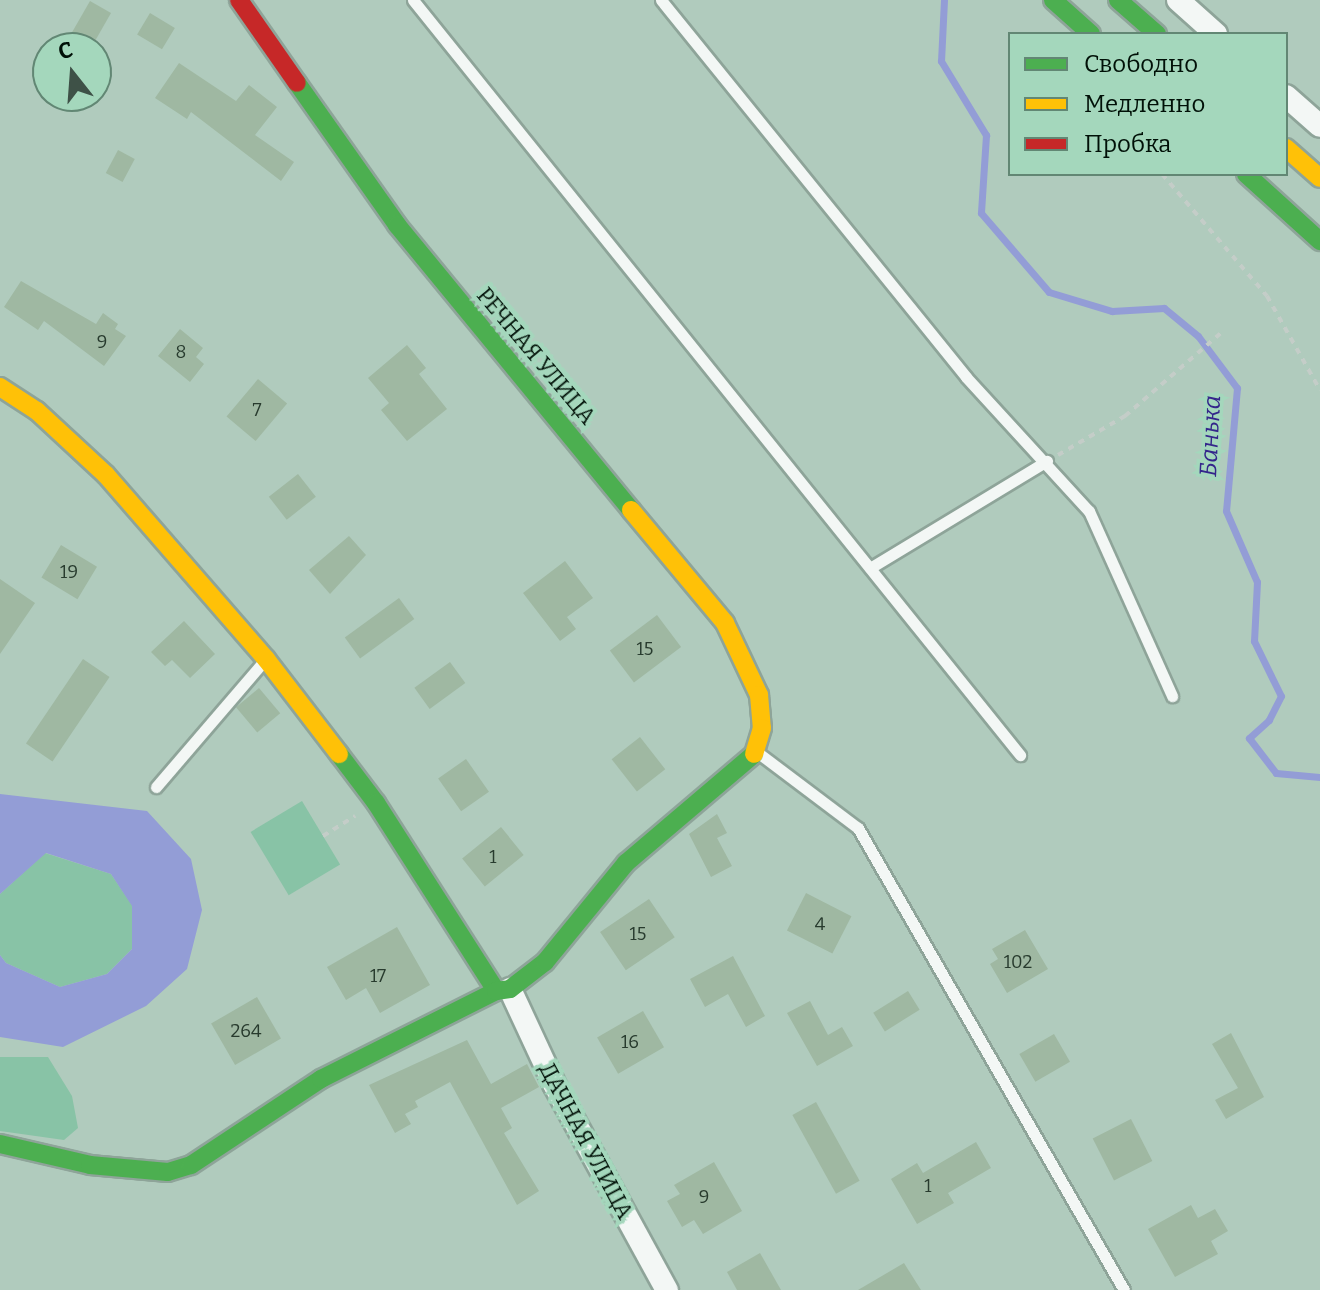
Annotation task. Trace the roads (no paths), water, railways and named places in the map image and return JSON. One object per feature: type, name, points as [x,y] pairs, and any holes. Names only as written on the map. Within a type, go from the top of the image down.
[{"type":"street","name":"РЕЧНАЯ УЛИЦА","points":[[239,0],[397,225],[725,623],[759,695],[762,728],[756,752]]},
{"type":"street","points":[[1053,0],[1089,32]]},
{"type":"street","points":[[1118,0],[1155,32]]},
{"type":"street","points":[[1178,0],[1214,32]]},
{"type":"street","points":[[1288,98],[1320,126]]},
{"type":"street","points":[[1288,150],[1320,178]]},
{"type":"street","points":[[1248,176],[1320,241]]},
{"type":"street","points":[[0,387],[37,411],[106,475],[266,659],[376,803],[503,990]]},
{"type":"street","points":[[0,1144],[90,1165],[168,1172],[191,1165],[321,1079],[503,990],[545,962],[626,863],[756,752]]},
{"type":"street","name":"ДАЧНАЯ УЛИЦА","points":[[503,990],[667,1290]]},
{"type":"lane","points":[[413,0],[1020,755]]},
{"type":"lane","points":[[661,0],[966,377],[1047,461],[1089,511],[1172,696]]},
{"type":"lane","points":[[870,568],[1047,461]]},
{"type":"lane","points":[[156,787],[266,659]]},
{"type":"lane","points":[[756,752],[858,828],[1124,1290]]},
{"type":"water","points":[[0,794],[147,811],[191,859],[202,910],[187,969],[146,1006],[63,1047],[0,1037],[0,955],[6,963],[60,987],[107,974],[132,949],[132,906],[111,874],[46,853],[0,894]]},
{"type":"waterway","name":"Банька","points":[[944,0],[941,61],[986,135],[981,213],[1049,292],[1112,311],[1164,308],[1198,336],[1237,388],[1226,511],[1257,582],[1254,641],[1281,696],[1269,720],[1249,738],[1276,773],[1320,777]]}]
